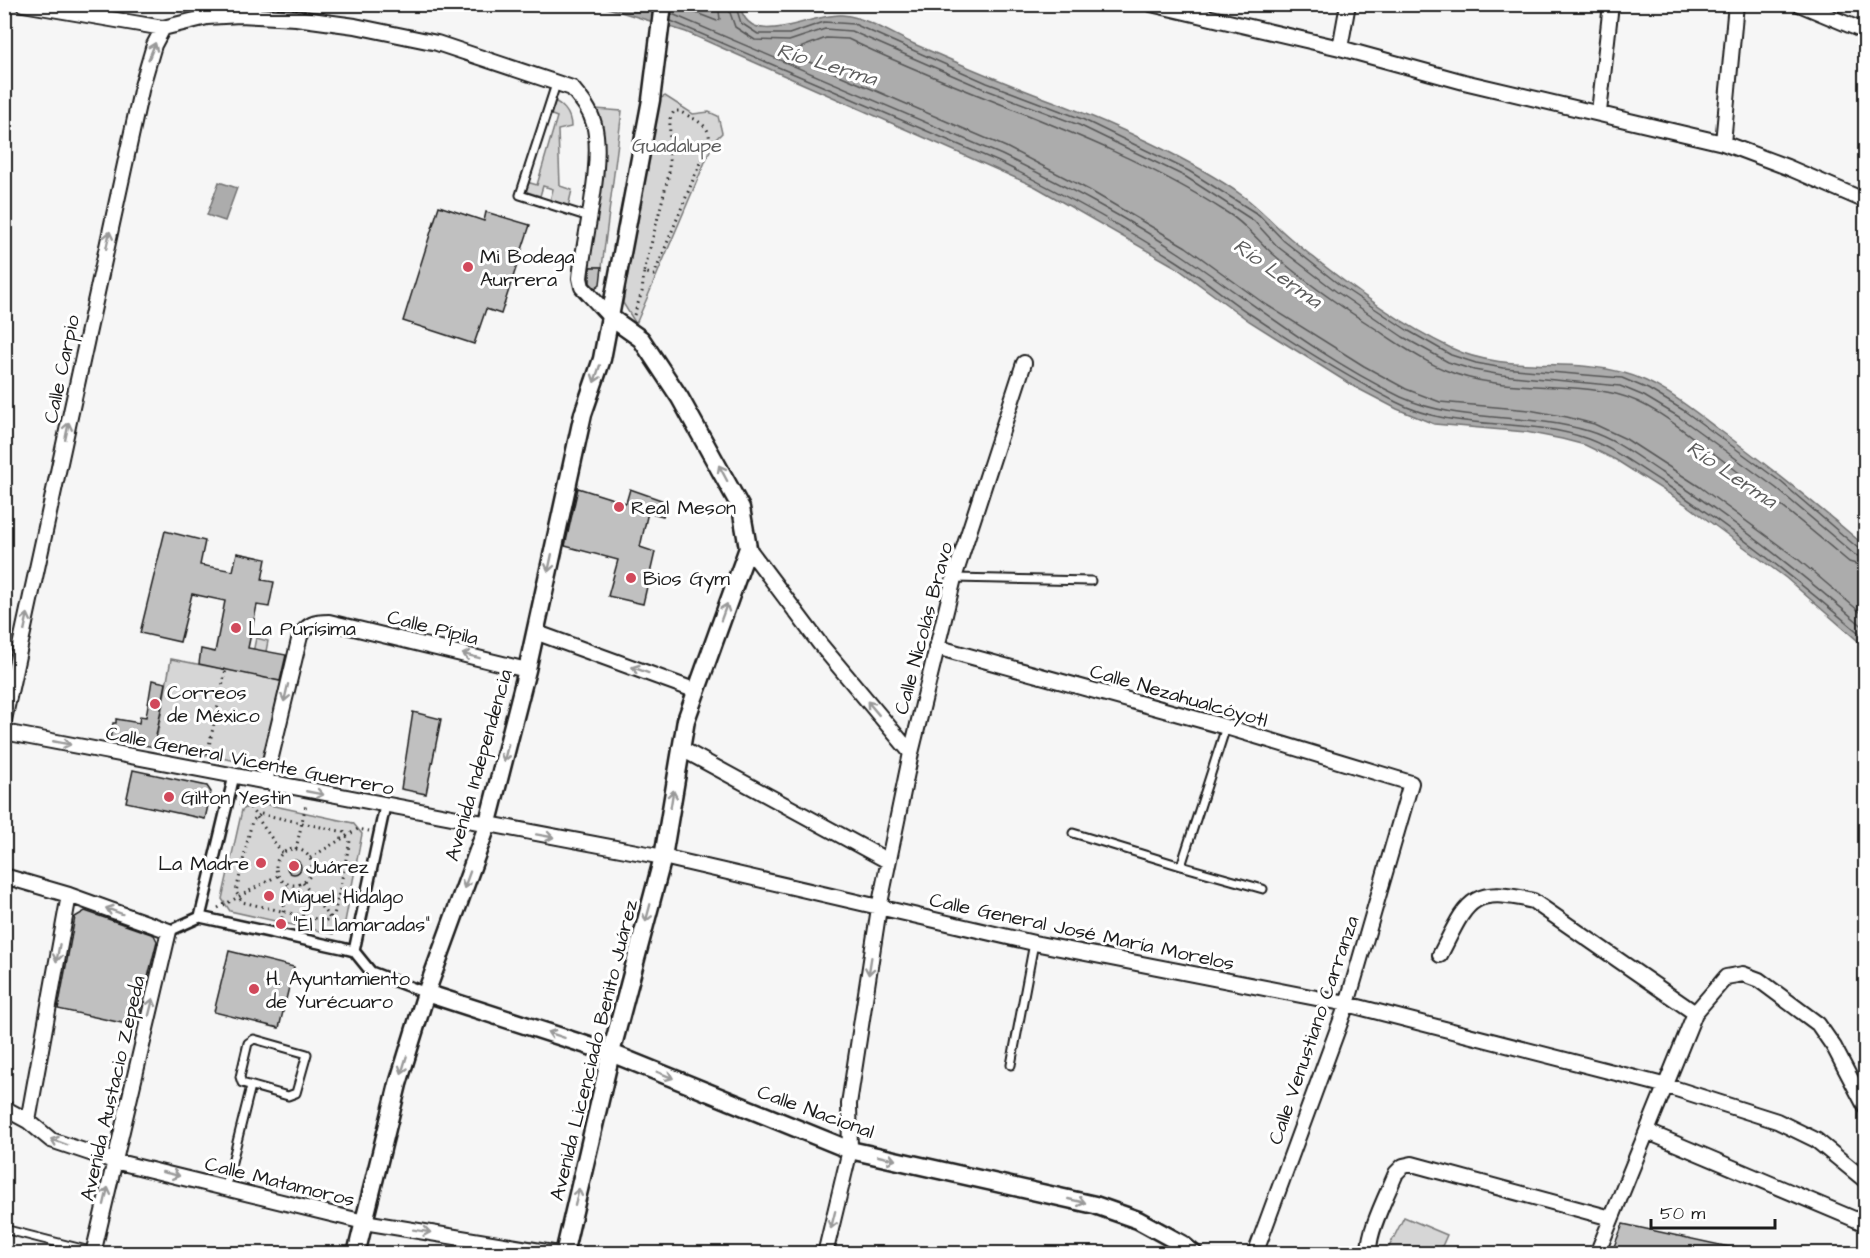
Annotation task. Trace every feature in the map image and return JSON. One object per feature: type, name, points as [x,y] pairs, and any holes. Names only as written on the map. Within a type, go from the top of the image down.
[{"type":"street","points":[[23,4],[163,28],[218,16],[296,18],[437,43],[557,81],[572,88],[587,106],[594,126],[593,191],[580,278],[582,287],[610,317],[641,339],[680,398],[737,499],[745,521],[748,548],[820,644],[910,753]]},
{"type":"street","name":"Avenida Independencia","points":[[356,1254],[398,1084],[426,993],[488,826],[527,670],[570,465],[583,414],[602,359],[651,100],[663,4]]},
{"type":"street","points":[[1151,4],[1340,48],[1464,82],[1723,143],[1866,201]]},
{"type":"street","points":[[1340,48],[1348,4]]},
{"type":"street","points":[[1599,112],[1611,4]]},
{"type":"street","points":[[1723,143],[1736,4]]},
{"type":"street","points":[[1799,4],[1866,32]]},
{"type":"street","name":"Calle Carpio","points":[[4,720],[142,86],[151,55],[163,28]]},
{"type":"street","name":"Calle Nicolás Bravo","points":[[825,1254],[850,1150],[849,1104],[879,908],[910,753],[954,578],[1023,363]]},
{"type":"street","name":"Avenida Licenciado Benito Juárez","points":[[564,1254],[611,1053],[663,857],[680,748],[694,690],[748,548]]},
{"type":"street","name":"Calle Pípila","points":[[265,782],[300,636],[306,627],[315,622],[329,622],[527,670]]},
{"type":"street","points":[[535,632],[694,690]]},
{"type":"street","name":"Calle Nezahualcóyotl","points":[[936,647],[1226,727],[1411,783]]},
{"type":"street","name":"Calle General Vicente Guerrero","points":[[4,732],[488,826]]},
{"type":"street","points":[[680,748],[888,861]]},
{"type":"street","points":[[200,917],[234,776]]},
{"type":"street","name":"Calle Venustiano Carranza","points":[[1255,1254],[1347,1004],[1411,783]]},
{"type":"street","points":[[354,951],[385,806]]},
{"type":"street","name":"Calle General José María Morelos","points":[[488,826],[663,857],[1034,943],[1347,1004],[1667,1086],[1777,1120],[1816,1140],[1866,1181]]},
{"type":"street","points":[[4,876],[69,895],[169,931],[200,917],[354,951],[371,972],[426,993]]},
{"type":"street","points":[[1440,956],[1464,910],[1479,897],[1504,893],[1533,900],[1695,1013]]},
{"type":"street","points":[[28,1121],[69,895]]},
{"type":"street","name":"Avenida Austacio Zepeda","points":[[93,1253],[169,931]]},
{"type":"street","points":[[1597,1254],[1695,1013],[1726,977],[1743,974],[1759,980],[1818,1024],[1834,1047],[1866,1108]]},
{"type":"street","name":"Calle Nacional","points":[[426,993],[611,1053],[850,1150],[1095,1205],[1138,1220],[1182,1244],[1194,1254]]},
{"type":"street","name":"Calle Matamoros","points":[[4,1108],[28,1121],[51,1140],[114,1161],[226,1186],[364,1222],[559,1254]]},
{"type":"street","points":[[1648,1132],[1866,1224]]},
{"type":"street","points":[[1370,1254],[1368,1247],[1371,1236],[1396,1173],[1402,1166],[1412,1164],[1611,1218]]},
{"type":"lane","points":[[557,81],[520,195],[588,217]]},
{"type":"lane","points":[[954,578],[1091,581]]},
{"type":"lane","points":[[1181,866],[1226,727]]},
{"type":"lane","points":[[1073,833],[1263,889]]},
{"type":"lane","points":[[1011,1065],[1034,943]]},
{"type":"lane","points":[[250,1040],[258,1040],[307,1054],[298,1089],[292,1095],[251,1086],[242,1083],[240,1077],[250,1040]]},
{"type":"lane","points":[[226,1186],[251,1086]]},
{"type":"lane","points":[[4,1229],[93,1253]]},
{"type":"path","points":[[641,339],[634,313],[642,292],[644,272],[669,174],[670,119],[674,111],[679,111],[709,130],[709,141],[654,275],[644,272]]},
{"type":"path","points":[[207,756],[226,669]]},
{"type":"path","points":[[296,849],[308,791]]},
{"type":"path","points":[[249,806],[282,853]]},
{"type":"path","points":[[261,814],[302,823],[344,832],[350,841],[334,915],[325,921],[242,902],[236,892],[252,821],[261,814]]},
{"type":"path","points":[[310,858],[358,829],[379,834]]},
{"type":"path","points":[[296,849],[310,858],[310,875],[303,883],[288,885],[277,876],[275,864],[282,853],[296,849]]},
{"type":"path","points":[[200,917],[277,876]]},
{"type":"path","points":[[303,883],[354,951]]},
{"type":"path","points":[[279,935],[288,885]]},
{"type":"green space","name":"Guadalupe","points":[[665,96],[693,114],[709,112],[718,116],[722,133],[714,141],[636,324],[623,303],[650,103]]},
{"type":"green space","points":[[549,98],[565,109],[571,122],[571,127],[558,130],[560,186],[572,190],[568,207],[550,201],[553,189],[543,186],[540,196],[524,191],[527,182],[537,185],[557,117],[544,112]]},
{"type":"green space","points":[[595,109],[622,111],[602,267],[586,267]]},
{"type":"green space","points":[[256,638],[268,641],[261,677],[281,681],[263,761],[255,764],[155,747],[171,659],[248,674],[253,672],[251,662]]},
{"type":"green space","points":[[256,802],[353,823],[362,834],[344,927],[333,934],[230,911],[222,899],[242,810]]},
{"type":"green space","points":[[1404,1217],[1447,1235],[1439,1253],[1386,1253]]},
{"type":"water","name":"Río Lerma","points":[[598,5],[740,5],[746,19],[756,26],[769,28],[830,16],[842,15],[860,19],[968,67],[1104,122],[1201,169],[1250,201],[1291,239],[1368,299],[1451,348],[1493,361],[1603,368],[1637,377],[1662,389],[1756,457],[1865,546],[1865,647],[1786,578],[1687,505],[1616,460],[1585,445],[1562,439],[1526,432],[1434,424],[1397,409],[1353,386],[1249,321],[1174,266],[1036,187],[686,32]]},
{"type":"water","points":[[219,182],[237,188],[225,221],[207,215]]},
{"type":"building","name":"Mi Bodega Aurrera","points":[[439,206],[484,221],[486,212],[530,225],[501,314],[486,309],[474,344],[403,321]]},
{"type":"building","points":[[590,267],[602,267],[600,284],[595,288],[590,283]]},
{"type":"building","points":[[578,488],[626,503],[630,489],[667,502],[663,516],[648,512],[640,547],[655,552],[643,604],[608,596],[618,560],[565,546]]},
{"type":"building","points":[[165,531],[205,541],[200,565],[233,571],[237,553],[266,559],[262,580],[274,582],[269,607],[257,605],[248,648],[286,655],[280,681],[199,664],[201,649],[215,652],[225,601],[192,594],[180,642],[140,633]]},
{"type":"building","name":"Correos de México","points":[[152,680],[166,683],[154,747],[110,739],[116,719],[139,723],[140,716],[146,717]]},
{"type":"building","points":[[413,712],[441,719],[426,794],[401,789]]},
{"type":"building","name":"Gilton Yestin","points":[[133,770],[207,786],[211,792],[205,819],[126,802]]},
{"type":"building","name":"Juárez","points":[[291,860],[297,860],[301,867],[297,874],[291,874],[287,870],[287,864]]},
{"type":"building","points":[[85,911],[154,935],[157,941],[136,1026],[58,1009],[75,917]]},
{"type":"building","name":"H. Ayuntamiento de Yurécuaro","points":[[229,951],[294,967],[279,1028],[214,1012]]},
{"type":"building","points":[[1623,1224],[1734,1248],[1733,1254],[1611,1254]]},
{"type":"place","name":"Mi Bodega Aurrera","points":[[468,267]]},
{"type":"place","name":"Real Meson","points":[[619,507]]},
{"type":"place","name":"Bios Gym","points":[[631,578]]},
{"type":"place","name":"La Purísima","points":[[236,628]]},
{"type":"place","name":"Correos de México","points":[[155,704]]},
{"type":"place","name":"Gilton Yestin","points":[[169,797]]},
{"type":"place","name":"La Madre","points":[[261,863]]},
{"type":"place","name":"Juárez","points":[[294,866]]},
{"type":"place","name":"Miguel Hidalgo","points":[[269,896]]},
{"type":"place","name":"\"El Llamaradas\"","points":[[281,924]]},
{"type":"place","name":"H. Ayuntamiento de Yurécuaro","points":[[254,989]]}]
